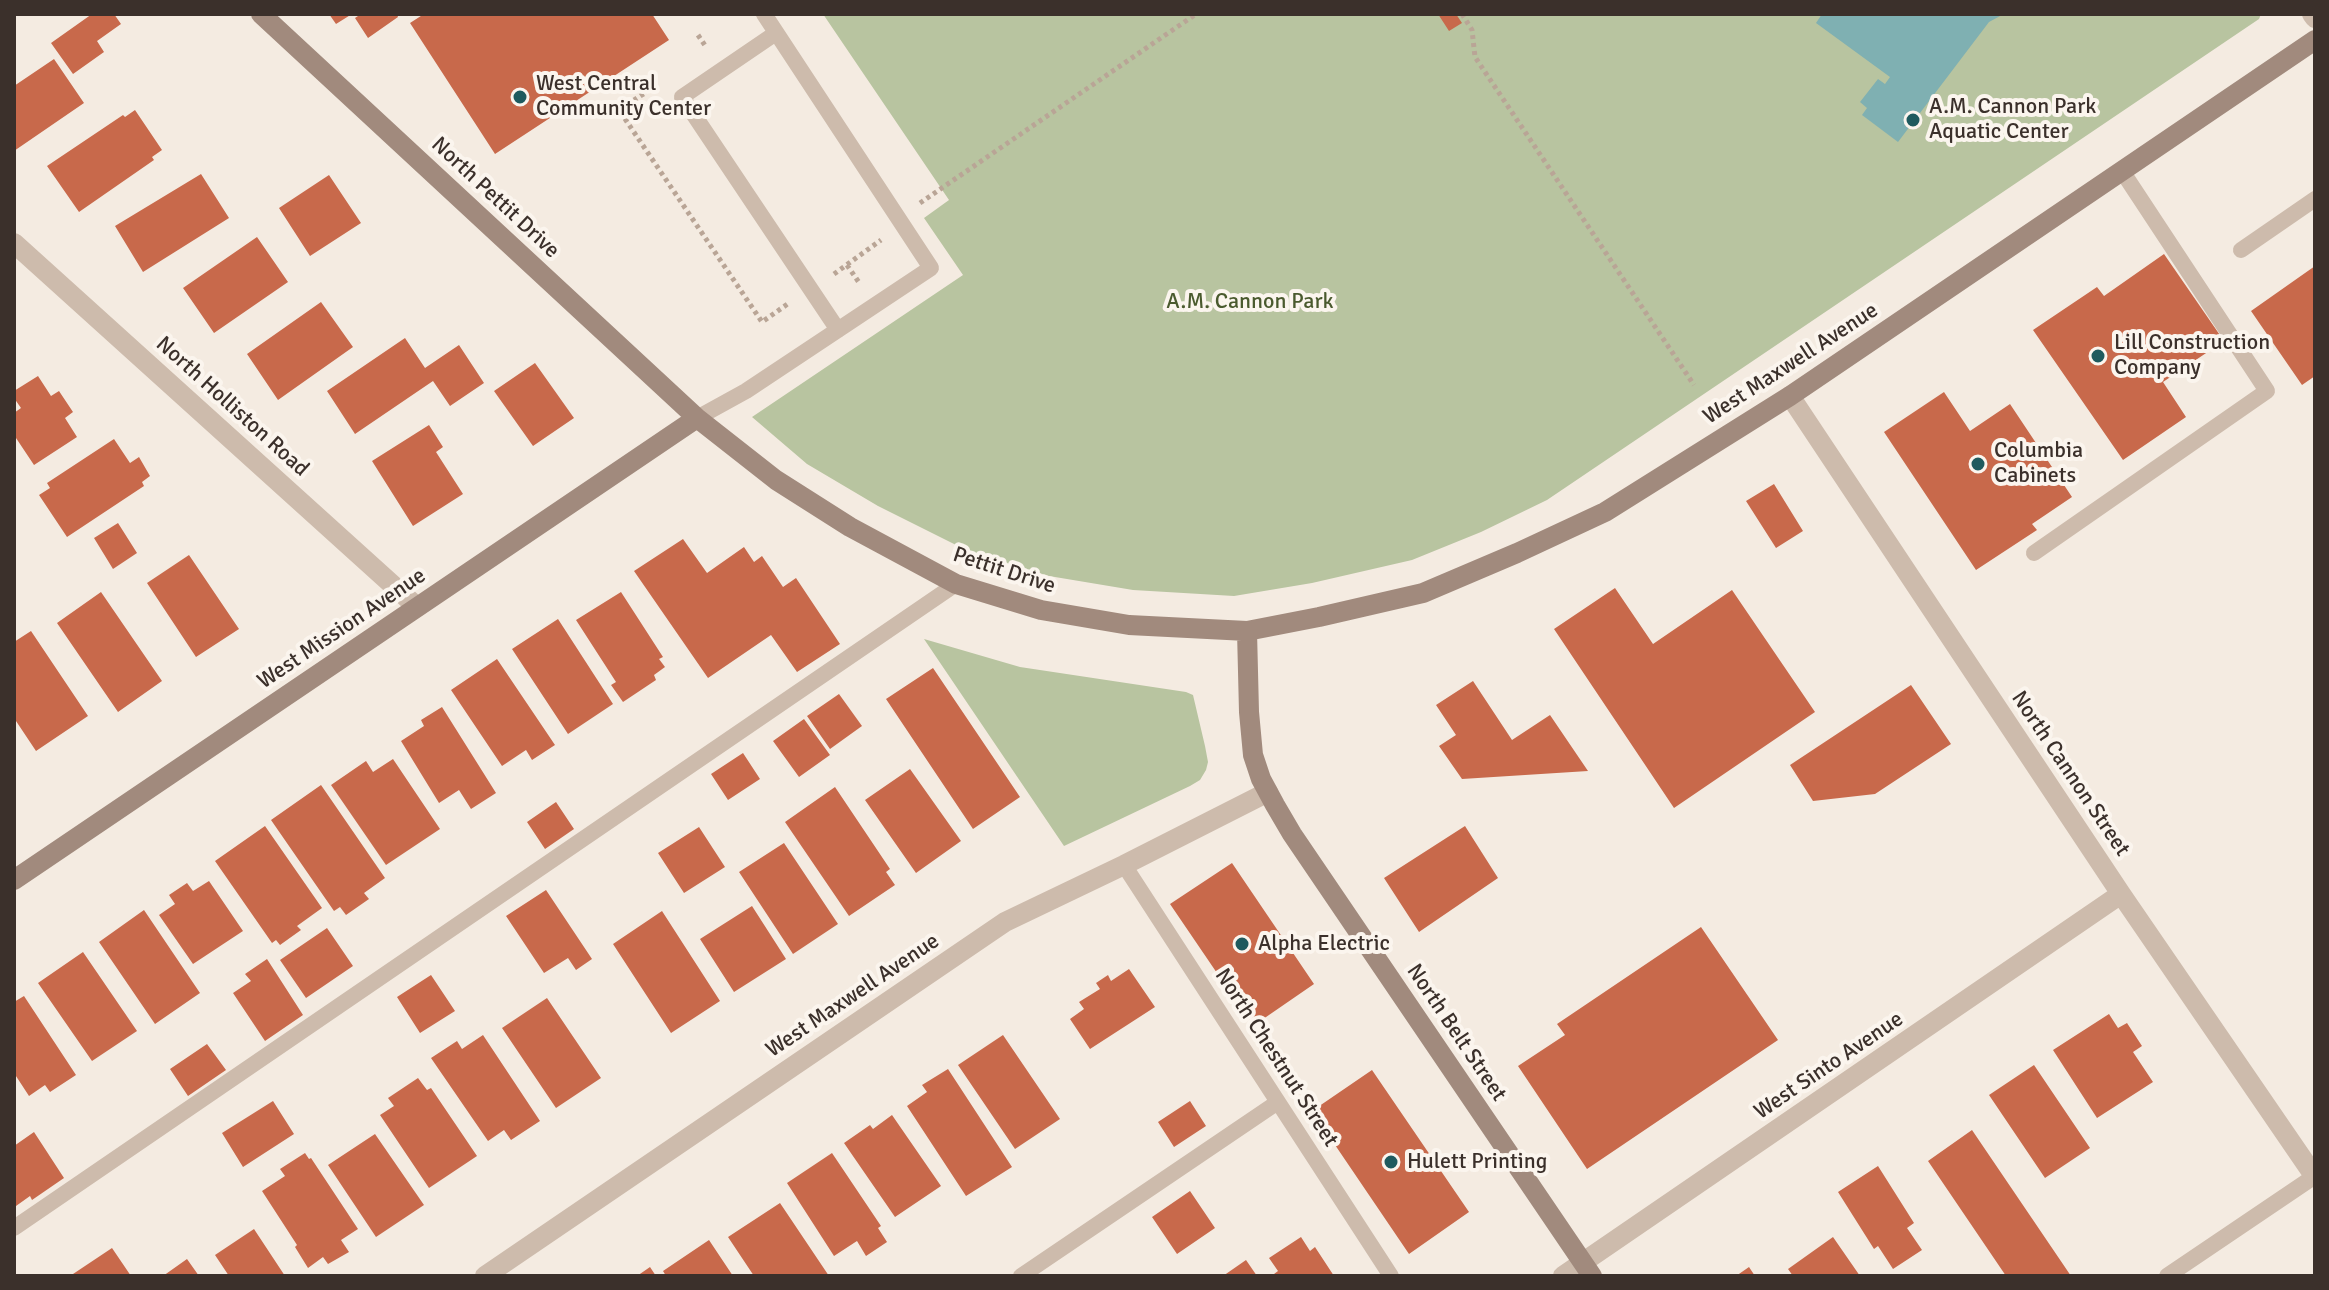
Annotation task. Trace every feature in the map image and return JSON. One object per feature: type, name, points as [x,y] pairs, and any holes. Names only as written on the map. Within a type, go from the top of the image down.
[{"type":"street","name":"North Pettit Drive","points":[[261,14],[697,418]]},
{"type":"street","name":"West Maxwell Avenue","points":[[1247,631],[1423,593],[1605,512],[1790,396],[2315,40]]},
{"type":"street","name":"North Holliston Road","points":[[14,243],[417,607]]},
{"type":"street","name":"North Cannon Street","points":[[1790,396],[2121,894],[2315,1176]]},
{"type":"street","name":"Pettit Drive","points":[[697,418],[776,480],[850,527],[956,584],[1041,610],[1129,625],[1247,631]]},
{"type":"street","name":"West Mission Avenue","points":[[14,880],[697,418]]},
{"type":"street","name":"North Belt Street","points":[[1247,631],[1252,745],[1261,779],[1292,834],[1587,1270]]},
{"type":"street","name":"West Maxwell Avenue","points":[[485,1276],[1005,922],[1268,792]]},
{"type":"street","name":"West Sinto Avenue","points":[[1563,1276],[1587,1270],[2121,894]]},
{"type":"lane","points":[[697,418],[746,391],[931,268],[764,14]]},
{"type":"lane","points":[[776,33],[682,97],[838,330]]},
{"type":"lane","points":[[2034,553],[2267,391],[2122,171]]},
{"type":"lane","points":[[2241,250],[2315,199]]},
{"type":"lane","points":[[14,1228],[956,584]]},
{"type":"lane","name":"North Chestnut Street","points":[[1124,865],[1391,1276]]},
{"type":"lane","points":[[1021,1276],[1278,1102]]},
{"type":"lane","points":[[2167,1276],[2315,1176]]},
{"type":"path","points":[[1462,14],[1472,30],[1475,57],[1694,385]]},
{"type":"green space","name":"A.M. Cannon Park","points":[[823,14],[2261,14],[2259,19],[1547,500],[1481,532],[1412,560],[1312,583],[1234,596],[1133,590],[1049,576],[970,552],[878,506],[807,464],[752,417],[963,275],[924,218],[949,200]]},
{"type":"green space","points":[[924,639],[1020,667],[1193,695],[1208,762],[1206,770],[1200,780],[1190,786],[1064,846]]},
{"type":"water","points":[[1822,14],[2013,14],[2002,15],[1989,22],[1898,142],[1862,115],[1867,108],[1860,102],[1878,79],[1885,84],[1890,77],[1816,23]]},
{"type":"building","points":[[92,14],[114,14],[121,24],[97,41],[104,52],[73,74],[51,43]]},
{"type":"building","points":[[329,14],[352,14],[336,24]]},
{"type":"building","points":[[361,14],[397,14],[398,17],[368,38],[355,18]]},
{"type":"building","name":"West Central Community Center","points":[[424,14],[652,14],[669,40],[495,154],[410,23]]},
{"type":"building","points":[[1438,14],[1456,14],[1462,23],[1449,31]]},
{"type":"building","points":[[54,59],[84,103],[14,151],[14,86]]},
{"type":"building","points":[[135,110],[162,150],[152,157],[154,160],[79,212],[47,166]]},
{"type":"building","points":[[201,174],[229,218],[143,272],[115,226]]},
{"type":"building","points":[[329,175],[361,223],[310,256],[279,208]]},
{"type":"building","points":[[257,237],[288,282],[214,333],[183,288]]},
{"type":"building","name":"Lill Construction Company","points":[[2164,254],[2224,341],[2163,382],[2186,417],[2123,460],[2033,330],[2097,287],[2104,296]]},
{"type":"building","points":[[2315,266],[2315,376],[2302,385],[2251,311]]},
{"type":"building","points":[[321,302],[353,347],[278,400],[247,354]]},
{"type":"building","points":[[405,338],[425,368],[459,345],[484,383],[450,406],[433,381],[355,434],[327,391]]},
{"type":"building","points":[[535,363],[574,418],[533,446],[494,391]]},
{"type":"building","points":[[38,376],[51,396],[59,391],[73,412],[65,418],[77,437],[34,465],[14,435],[14,413],[21,408],[14,398],[14,391]]},
{"type":"building","name":"Columbia Cabinets","points":[[1944,392],[1970,431],[2010,404],[2072,497],[2032,524],[2037,530],[1976,570],[1884,432]]},
{"type":"building","points":[[429,425],[443,447],[436,452],[463,494],[413,526],[372,461]]},
{"type":"building","points":[[114,439],[130,463],[139,457],[150,476],[142,482],[144,486],[67,537],[39,495],[50,488],[47,483]]},
{"type":"building","points":[[1774,484],[1803,531],[1776,548],[1746,501]]},
{"type":"building","points":[[118,523],[137,553],[113,569],[94,538]]},
{"type":"building","points":[[683,539],[707,573],[744,547],[754,562],[762,556],[783,587],[796,578],[840,644],[797,672],[771,635],[708,678],[634,571]]},
{"type":"building","points":[[189,555],[239,629],[196,657],[147,583]]},
{"type":"building","points":[[1615,588],[1653,644],[1732,590],[1815,712],[1674,808],[1554,629]]},
{"type":"building","points":[[101,592],[162,681],[118,712],[57,623]]},
{"type":"building","points":[[621,592],[663,657],[659,659],[665,667],[654,675],[656,680],[623,702],[611,685],[616,682],[576,620]]},
{"type":"building","points":[[558,619],[613,704],[568,734],[512,649]]},
{"type":"building","points":[[31,631],[88,716],[36,751],[14,718],[14,642]]},
{"type":"building","points":[[497,659],[555,745],[532,760],[526,750],[502,766],[451,690]]},
{"type":"building","points":[[933,668],[1020,797],[973,829],[886,699]]},
{"type":"building","points":[[1473,681],[1512,740],[1550,715],[1588,771],[1462,779],[1439,746],[1456,735],[1436,705]]},
{"type":"building","points":[[1911,685],[1951,744],[1875,794],[1813,801],[1790,765]]},
{"type":"building","points":[[839,694],[862,726],[830,749],[807,716]]},
{"type":"building","points":[[442,707],[496,793],[471,809],[459,790],[439,803],[401,741],[424,726],[421,720]]},
{"type":"building","points":[[804,719],[830,755],[799,777],[773,741]]},
{"type":"building","points":[[743,753],[760,779],[728,800],[711,774]]},
{"type":"building","points":[[393,759],[440,829],[386,865],[331,785],[366,761],[373,772]]},
{"type":"building","points":[[910,769],[961,841],[916,873],[865,800]]},
{"type":"building","points":[[321,785],[385,878],[364,893],[369,899],[346,915],[340,907],[334,911],[271,820]]},
{"type":"building","points":[[835,787],[890,869],[886,872],[895,885],[849,916],[785,822]]},
{"type":"building","points":[[556,802],[574,829],[545,849],[527,822]]},
{"type":"building","points":[[265,826],[322,908],[297,926],[301,930],[280,945],[276,940],[272,943],[215,861]]},
{"type":"building","points":[[1465,826],[1498,878],[1419,932],[1384,878]]},
{"type":"building","points":[[699,827],[725,867],[684,893],[658,853]]},
{"type":"building","points":[[784,843],[838,924],[793,954],[739,872]]},
{"type":"building","name":"Alpha Electric","points":[[1232,863],[1314,984],[1253,1026],[1170,904]]},
{"type":"building","points":[[209,881],[243,931],[193,964],[159,915],[175,904],[169,895],[187,883],[193,891]]},
{"type":"building","points":[[546,890],[592,959],[576,970],[568,958],[544,973],[506,916]]},
{"type":"building","points":[[752,906],[786,959],[734,992],[700,939]]},
{"type":"building","points":[[144,910],[200,993],[155,1024],[99,942]]},
{"type":"building","points":[[662,911],[720,1001],[671,1033],[613,944]]},
{"type":"building","points":[[1701,927],[1778,1040],[1587,1169],[1518,1066],[1565,1035],[1557,1024]]},
{"type":"building","points":[[327,928],[353,966],[306,998],[280,960]]},
{"type":"building","points":[[83,952],[137,1031],[92,1061],[38,983]]},
{"type":"building","points":[[267,959],[303,1015],[265,1041],[233,993],[251,981],[245,974]]},
{"type":"building","points":[[1129,969],[1155,1007],[1090,1049],[1070,1019],[1084,1009],[1079,1002],[1100,989],[1096,983],[1108,975],[1111,981]]},
{"type":"building","points":[[431,975],[455,1011],[420,1033],[397,997]]},
{"type":"building","points":[[24,996],[76,1075],[50,1092],[45,1085],[29,1096],[14,1073],[14,1002]]},
{"type":"building","points":[[547,998],[601,1078],[556,1108],[502,1028]]},
{"type":"building","points":[[2109,1014],[2118,1028],[2127,1023],[2142,1046],[2133,1052],[2153,1082],[2097,1118],[2053,1050]]},
{"type":"building","points":[[483,1035],[540,1121],[511,1140],[504,1130],[488,1141],[431,1058],[457,1041],[462,1049]]},
{"type":"building","points":[[1003,1035],[1060,1119],[1015,1149],[958,1065]]},
{"type":"building","points":[[207,1044],[226,1070],[188,1096],[170,1069]]},
{"type":"building","points":[[2034,1065],[2090,1148],[2045,1178],[1989,1095]]},
{"type":"building","points":[[948,1069],[1012,1167],[966,1196],[907,1106],[927,1092],[922,1085]]},
{"type":"building","name":"Hulett Printing","points":[[1372,1070],[1469,1212],[1409,1254],[1312,1111]]},
{"type":"building","points":[[418,1078],[427,1090],[431,1088],[477,1156],[429,1188],[380,1115],[394,1106],[388,1098]]},
{"type":"building","points":[[273,1101],[294,1134],[243,1167],[222,1133]]},
{"type":"building","points":[[1190,1101],[1206,1126],[1174,1147],[1158,1122]]},
{"type":"building","points":[[892,1115],[941,1186],[895,1217],[844,1143],[870,1125],[873,1129]]},
{"type":"building","points":[[1972,1130],[2071,1276],[2006,1276],[1928,1161]]},
{"type":"building","points":[[34,1132],[64,1178],[32,1200],[30,1196],[16,1206],[14,1146]]},
{"type":"building","points":[[375,1134],[424,1205],[376,1237],[328,1165]]},
{"type":"building","points":[[305,1153],[358,1229],[341,1240],[349,1252],[328,1264],[323,1257],[308,1268],[262,1191],[285,1176],[280,1169]]},
{"type":"building","points":[[832,1153],[881,1226],[878,1228],[887,1242],[866,1256],[857,1241],[834,1256],[787,1183]]},
{"type":"building","points":[[1878,1166],[1914,1223],[1907,1228],[1922,1250],[1893,1269],[1878,1246],[1874,1249],[1838,1192]]},
{"type":"building","points":[[1190,1191],[1215,1228],[1177,1254],[1152,1217]]},
{"type":"building","points":[[780,1203],[829,1276],[754,1276],[728,1237]]},
{"type":"building","points":[[254,1229],[285,1276],[229,1276],[215,1255]]},
{"type":"building","points":[[1301,1237],[1310,1251],[1315,1247],[1334,1276],[1275,1276],[1278,1271],[1269,1258]]},
{"type":"building","points":[[1833,1237],[1860,1276],[1793,1276],[1788,1269]]},
{"type":"building","points":[[709,1240],[733,1276],[666,1276],[663,1271]]},
{"type":"building","points":[[112,1248],[131,1276],[70,1276]]},
{"type":"building","points":[[187,1259],[199,1276],[163,1276]]},
{"type":"building","points":[[1246,1260],[1257,1276],[1223,1276]]},
{"type":"building","points":[[650,1267],[656,1276],[637,1276]]},
{"type":"building","points":[[1749,1267],[1755,1276],[1736,1276]]},
{"type":"place","name":"West Central Community Center","points":[[520,97]]},
{"type":"place","name":"A.M. Cannon Park Aquatic Center","points":[[1913,120]]},
{"type":"place","name":"Lill Construction Company","points":[[2098,356]]},
{"type":"place","name":"Columbia Cabinets","points":[[1978,464]]},
{"type":"place","name":"Alpha Electric","points":[[1242,944]]},
{"type":"place","name":"Hulett Printing","points":[[1391,1162]]}]
